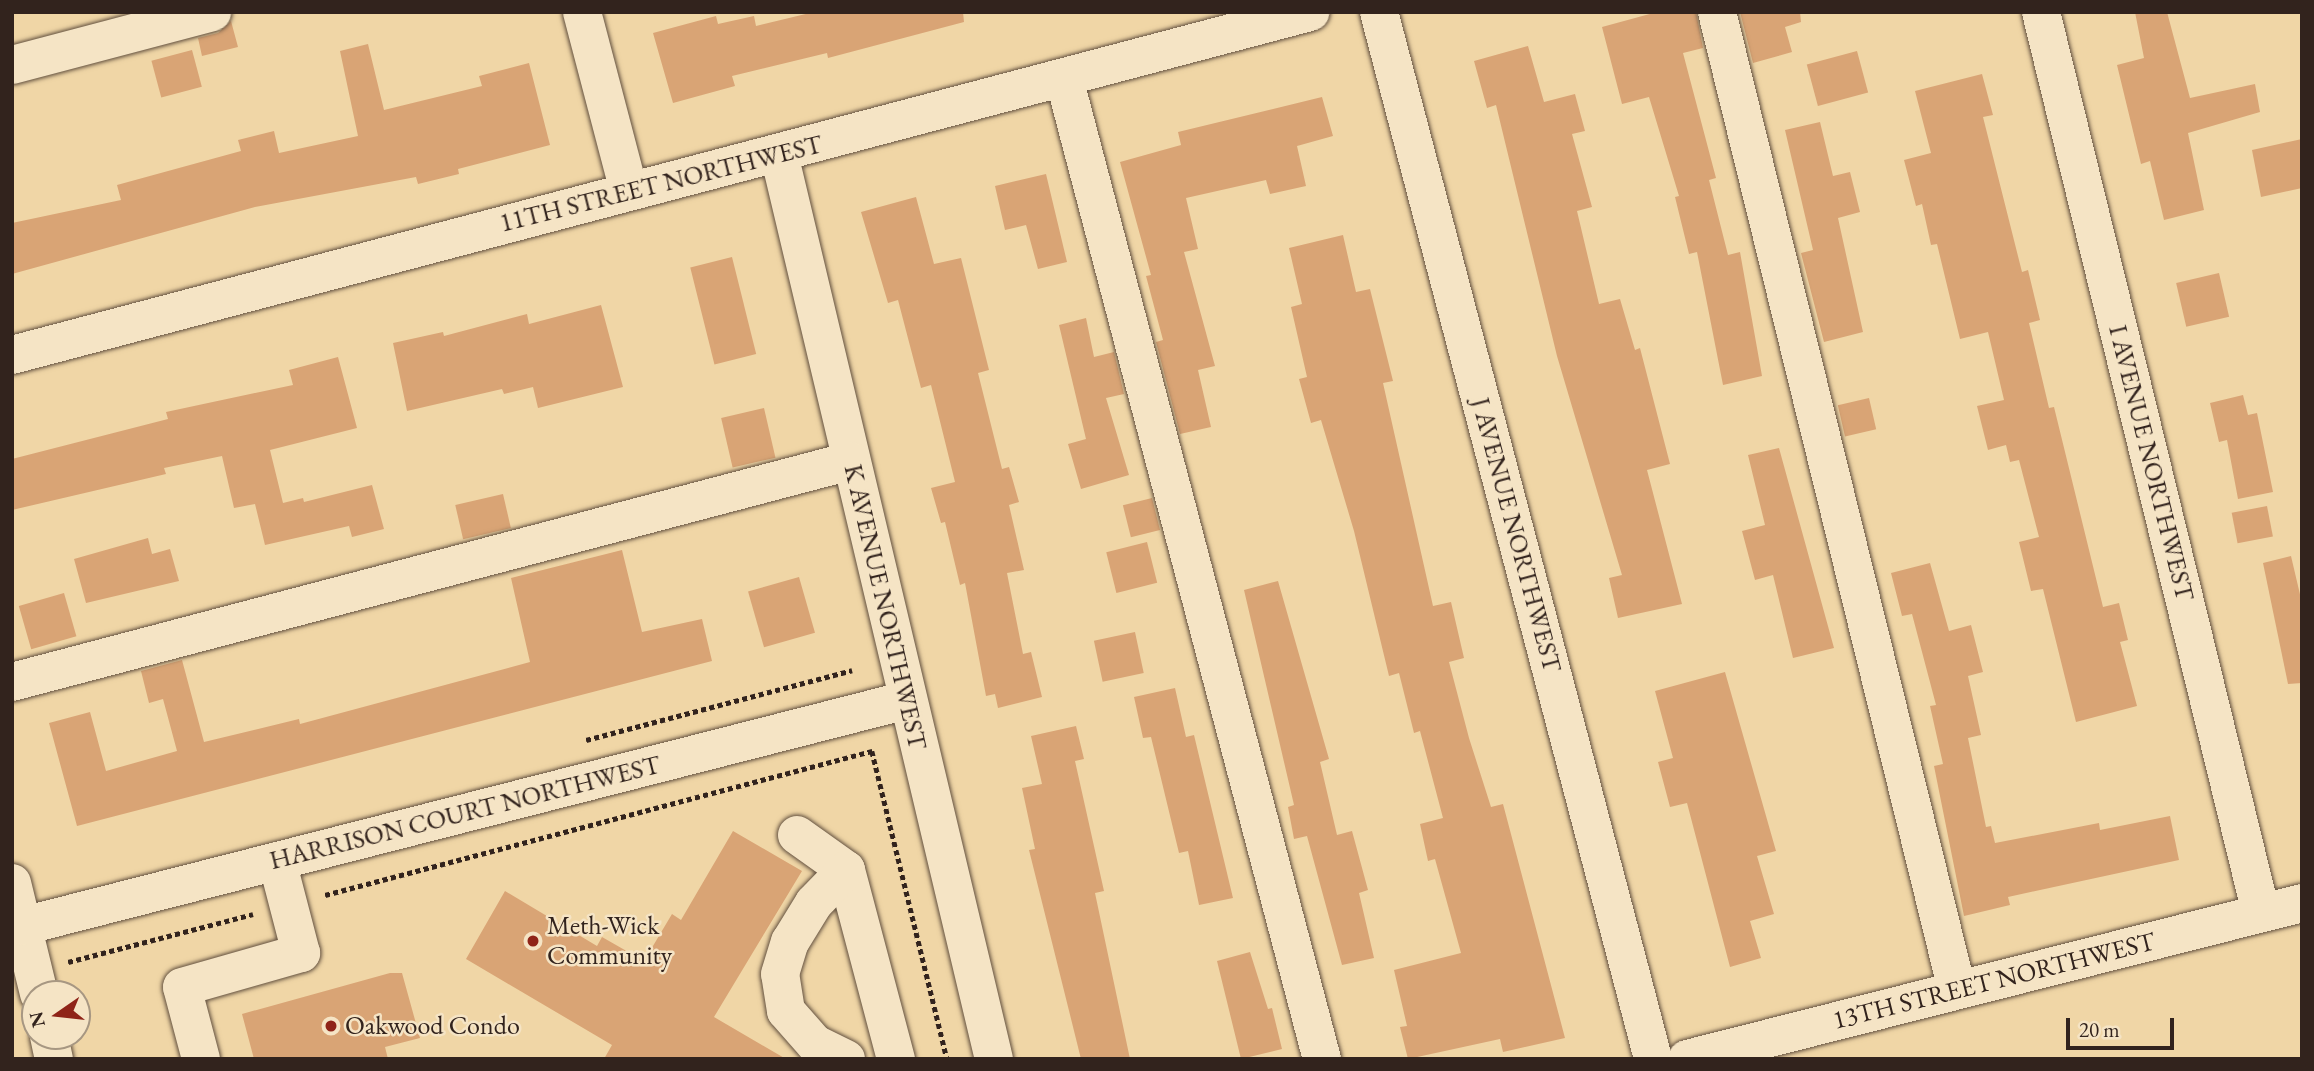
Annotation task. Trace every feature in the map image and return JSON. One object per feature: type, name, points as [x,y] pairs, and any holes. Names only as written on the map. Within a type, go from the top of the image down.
[{"type":"street","points":[[12,65],[212,12]]},
{"type":"street","points":[[582,12],[629,191]]},
{"type":"street","name":"11TH STREET NORTHWEST","points":[[12,355],[629,191],[779,155],[1310,12]]},
{"type":"street","name":"J AVENUE NORTHWEST","points":[[1379,12],[1653,1059]]},
{"type":"street","points":[[1717,12],[1957,990]]},
{"type":"street","name":"I AVENUE NORTHWEST","points":[[2041,12],[2261,913]]},
{"type":"street","points":[[1064,78],[1322,1059]]},
{"type":"street","name":"K AVENUE NORTHWEST","points":[[779,155],[994,1059]]},
{"type":"street","points":[[12,682],[850,461]]},
{"type":"street","name":"HARRISON COURT NORTHWEST","points":[[23,926],[907,700]]},
{"type":"street","points":[[797,835],[846,870],[896,1059]]},
{"type":"street","points":[[201,1059],[182,987],[301,953],[277,861]]},
{"type":"street","points":[[846,870],[814,903],[790,942],[780,974],[786,1011],[815,1044],[846,1059]]},
{"type":"street","points":[[12,883],[36,980]]},
{"type":"street","name":"13TH STREET NORTHWEST","points":[[1687,1059],[2302,903]]},
{"type":"path","points":[[60,962],[289,905],[873,751],[947,1059]]},
{"type":"building","points":[[814,12],[963,12],[964,22],[828,58],[827,53],[732,76],[735,86],[673,103],[653,33],[716,16],[718,24],[754,16],[756,26]]},
{"type":"building","points":[[1657,12],[1696,12],[1703,48],[1683,53],[1716,178],[1709,180],[1728,255],[1740,252],[1762,376],[1723,385],[1697,252],[1689,254],[1675,197],[1679,196],[1649,97],[1622,104],[1602,27]]},
{"type":"building","points":[[1740,12],[1800,12],[1801,22],[1785,27],[1792,52],[1753,63]]},
{"type":"building","points":[[2135,12],[2167,12],[2190,98],[2255,84],[2260,112],[2188,133],[2204,210],[2164,220],[2150,161],[2141,164],[2117,65],[2144,58]]},
{"type":"building","points":[[231,21],[238,47],[202,56],[198,38],[218,33]]},
{"type":"building","points":[[368,44],[384,110],[482,86],[479,76],[529,63],[550,145],[458,169],[459,174],[418,184],[416,177],[255,207],[12,274],[12,223],[121,200],[117,185],[241,151],[238,140],[274,131],[279,153],[358,136],[340,51]]},
{"type":"building","points":[[1528,46],[1544,102],[1575,94],[1585,131],[1572,134],[1592,207],[1577,211],[1599,304],[1620,299],[1635,350],[1640,348],[1670,464],[1647,470],[1682,604],[1618,618],[1609,578],[1622,575],[1557,356],[1496,105],[1487,108],[1474,61]]},
{"type":"building","points":[[192,50],[202,87],[161,98],[151,61]]},
{"type":"building","points":[[1857,51],[1868,93],[1818,106],[1807,64]]},
{"type":"building","points":[[1982,74],[1993,115],[1983,117],[2022,272],[2028,270],[2040,320],[2029,323],[2049,408],[2054,407],[2103,607],[2119,603],[2128,640],[2120,642],[2137,706],[2076,722],[2043,589],[2031,591],[2019,542],[2039,537],[2019,460],[2010,462],[2006,445],[1988,450],[1977,406],[2004,400],[1988,332],[1960,339],[1937,244],[1931,245],[1922,204],[1916,206],[1904,160],[1931,153],[1915,91]]},
{"type":"building","points":[[1322,97],[1333,136],[1297,146],[1306,186],[1270,194],[1266,180],[1186,198],[1198,249],[1184,252],[1215,366],[1198,370],[1211,427],[1180,434],[1156,342],[1163,340],[1146,276],[1151,275],[1120,162],[1181,145],[1178,132]]},
{"type":"building","points":[[1820,122],[1833,176],[1850,172],[1860,212],[1838,218],[1863,332],[1824,342],[1801,253],[1813,250],[1785,130]]},
{"type":"building","points":[[2302,139],[2302,188],[2261,197],[2252,150]]},
{"type":"building","points":[[1046,174],[1067,262],[1038,269],[1026,225],[1005,230],[995,186]]},
{"type":"building","points":[[916,197],[934,264],[961,258],[989,370],[978,373],[1002,469],[1009,467],[1019,502],[1009,505],[1024,570],[1007,573],[1023,654],[1031,652],[1042,697],[998,708],[995,694],[986,696],[965,583],[960,585],[945,522],[941,523],[931,488],[955,482],[931,385],[921,388],[898,300],[888,303],[861,212]]},
{"type":"building","points":[[1343,235],[1356,292],[1370,289],[1393,381],[1383,383],[1433,606],[1451,602],[1464,658],[1449,662],[1469,738],[1491,807],[1503,804],[1565,1038],[1503,1052],[1500,1039],[1408,1059],[1400,1027],[1407,1026],[1394,970],[1461,953],[1435,859],[1428,861],[1420,824],[1443,818],[1420,731],[1414,733],[1399,673],[1389,676],[1354,531],[1321,420],[1311,423],[1299,379],[1307,377],[1291,307],[1302,304],[1289,248]]},
{"type":"building","points":[[732,257],[756,354],[714,364],[690,267]]},
{"type":"building","points":[[2219,273],[2229,317],[2186,327],[2176,283]]},
{"type":"building","points":[[601,305],[623,387],[538,408],[533,387],[504,394],[502,389],[407,411],[393,343],[443,332],[444,336],[527,314],[529,324]]},
{"type":"building","points":[[1086,318],[1094,357],[1114,352],[1124,394],[1106,398],[1129,475],[1081,489],[1068,444],[1086,439],[1059,325]]},
{"type":"building","points":[[338,357],[357,428],[270,450],[283,503],[303,498],[304,502],[372,485],[384,529],[352,537],[349,526],[265,545],[255,504],[234,508],[222,456],[164,468],[166,474],[12,510],[12,459],[168,419],[166,412],[293,385],[289,370]]},
{"type":"building","points":[[2243,395],[2248,415],[2257,413],[2273,492],[2238,499],[2227,440],[2219,442],[2210,403]]},
{"type":"building","points":[[1869,398],[1876,429],[1845,436],[1838,405]]},
{"type":"building","points":[[764,408],[775,458],[733,468],[721,418]]},
{"type":"building","points":[[1779,448],[1834,648],[1793,658],[1773,575],[1755,580],[1742,531],[1765,525],[1748,455]]},
{"type":"building","points":[[503,494],[511,528],[463,539],[455,505]]},
{"type":"building","points":[[1152,498],[1160,530],[1131,537],[1123,505]]},
{"type":"building","points":[[2267,506],[2273,536],[2238,543],[2232,513]]},
{"type":"building","points":[[148,538],[152,554],[170,549],[179,581],[86,603],[74,559]]},
{"type":"building","points":[[1147,542],[1157,583],[1116,593],[1106,552]]},
{"type":"building","points":[[622,550],[642,632],[702,619],[712,661],[77,826],[49,723],[90,712],[106,771],[177,751],[163,699],[149,703],[141,671],[182,660],[204,742],[299,719],[300,724],[530,662],[511,578]]},
{"type":"building","points":[[2291,556],[2302,603],[2302,683],[2288,684],[2263,563]]},
{"type":"building","points":[[1930,563],[1949,631],[1971,625],[1983,672],[1968,676],[1981,735],[1968,738],[1986,827],[1991,826],[1995,843],[2099,823],[2100,830],[2170,816],[2179,860],[2008,897],[2010,905],[1964,916],[1934,766],[1943,764],[1930,706],[1936,705],[1912,614],[1902,616],[1891,573]]},
{"type":"building","points":[[799,577],[815,633],[764,647],[748,592]]},
{"type":"building","points":[[1278,581],[1329,759],[1320,762],[1337,835],[1352,831],[1368,890],[1359,893],[1374,958],[1342,965],[1307,836],[1294,839],[1288,807],[1294,805],[1244,590]]},
{"type":"building","points":[[64,593],[76,636],[31,649],[19,606]]},
{"type":"building","points":[[1135,632],[1144,673],[1103,682],[1094,641]]},
{"type":"building","points":[[1725,672],[1776,851],[1757,856],[1774,914],[1750,921],[1761,958],[1730,967],[1687,803],[1670,807],[1658,762],[1673,758],[1655,691]]},
{"type":"building","points":[[1175,688],[1186,737],[1194,735],[1233,898],[1199,905],[1188,851],[1179,853],[1151,737],[1143,738],[1134,697]]},
{"type":"building","points":[[1076,726],[1084,759],[1075,761],[1104,891],[1095,893],[1130,1059],[1081,1059],[1029,850],[1035,849],[1022,788],[1042,784],[1031,736]]},
{"type":"building","name":"Meth-Wick Community","points":[[733,831],[802,871],[714,1017],[786,1059],[604,1059],[612,1045],[466,959],[505,891],[597,946],[602,937],[644,961],[672,914],[681,920]]},
{"type":"building","points":[[1250,952],[1268,1009],[1272,1008],[1282,1049],[1241,1059],[1217,961]]},
{"type":"building","name":"Oakwood Condo","points":[[390,973],[402,973],[420,1038],[385,1047],[388,1059],[254,1059],[242,1014]]},
{"type":"place","name":"Meth-Wick Community","points":[[533,941]]},
{"type":"place","name":"Oakwood Condo","points":[[331,1026]]}]
